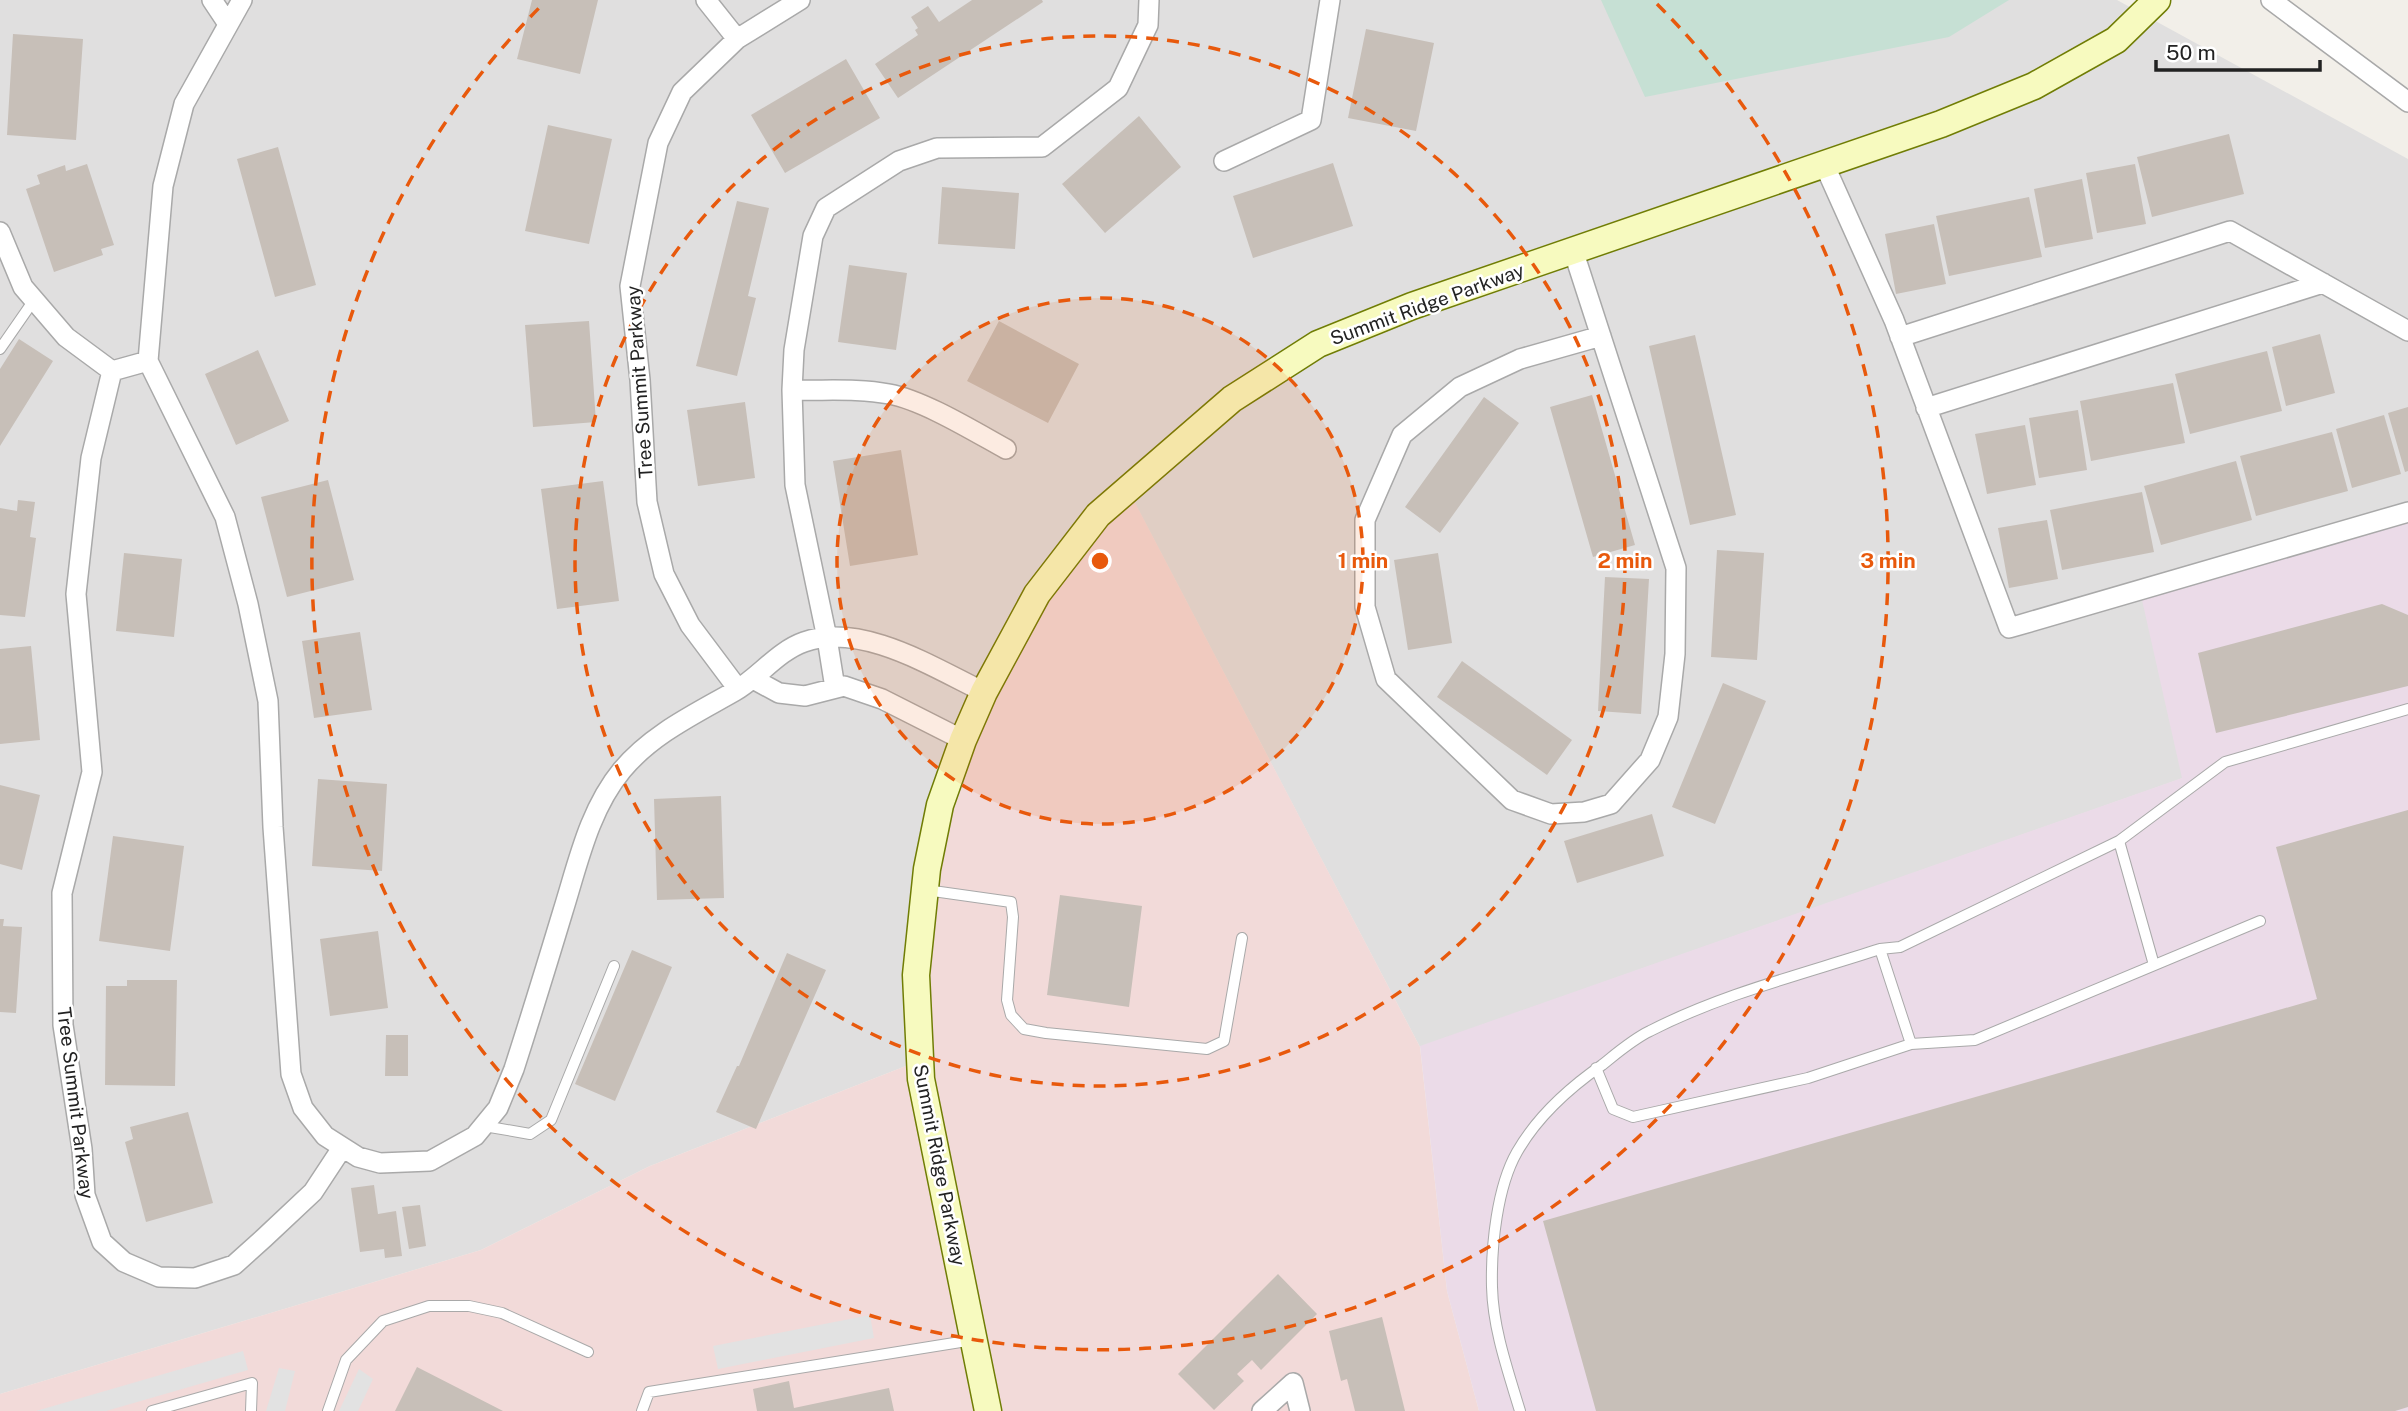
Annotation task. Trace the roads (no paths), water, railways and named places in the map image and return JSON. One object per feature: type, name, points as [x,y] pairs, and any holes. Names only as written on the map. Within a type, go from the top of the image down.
[{"type":"street","points":[[212,0],[228,24]]},
{"type":"street","points":[[242,0],[184,104],[163,186],[148,361],[225,517],[248,604],[268,701],[273,827],[291,1074],[303,1108],[325,1136],[358,1157],[380,1163],[430,1161],[475,1136],[484,1126],[498,1108],[514,1069],[592,818],[622,770],[657,736],[746,684],[802,643],[827,638],[851,638],[897,651],[984,692]]},
{"type":"street","points":[[706,0],[737,39]]},
{"type":"street","name":"Tree Summit Parkway","points":[[800,0],[737,39],[682,92],[658,143],[630,286],[640,380],[647,502],[664,574],[690,625],[746,684],[779,693],[805,696],[844,686],[881,699],[963,740]]},
{"type":"street","points":[[835,688],[796,485],[792,390],[794,350],[813,236],[826,208],[899,161],[937,148],[1042,147],[1118,88],[1148,25],[1149,0]]},
{"type":"street","points":[[1224,161],[1311,120],[1330,0]]},
{"type":"street","name":"Summit Ridge Parkway","points":[[988,1411],[921,1079],[916,975],[925,890],[940,805],[963,740],[984,692],[1037,594],[1098,515],[1232,399],[1318,344],[1412,306],[1941,124],[2034,86],[2116,40],[2157,0]]},
{"type":"street","points":[[2271,0],[2408,102]]},
{"type":"street","points":[[1824,164],[1900,337],[2010,628],[2408,512]]},
{"type":"street","points":[[1900,337],[2230,231],[2408,331]]},
{"type":"street","points":[[0,232],[23,287],[66,337],[112,371],[148,361]]},
{"type":"street","points":[[1573,250],[1601,336],[1676,568],[1675,654],[1668,717],[1650,760],[1611,804],[1584,813],[1551,814],[1512,800],[1386,679],[1366,607],[1365,520],[1402,435],[1460,387],[1520,359],[1601,336]]},
{"type":"street","points":[[1926,408],[2323,283]]},
{"type":"street","name":"Tree Summit Parkway","points":[[112,371],[91,458],[76,594],[92,772],[62,893],[63,1025],[82,1149],[85,1195],[102,1242],[124,1262],[159,1277],[195,1278],[234,1265],[313,1192],[341,1148]]},
{"type":"street","points":[[792,390],[891,394],[930,410],[1006,449]]},
{"type":"street","points":[[1262,1411],[1293,1382],[1300,1411]]},
{"type":"lane","points":[[0,349],[34,300]]},
{"type":"lane","points":[[1520,1411],[1499,1339],[1492,1289],[1493,1240],[1506,1180],[1517,1153],[1538,1123],[1573,1085],[1647,1032],[1721,999],[1880,949],[1900,947],[2119,841],[2225,762],[2408,709]]},
{"type":"lane","points":[[2119,841],[2154,965]]},
{"type":"lane","points":[[925,890],[1011,902],[1013,917],[1007,1000],[1011,1015],[1024,1029],[1046,1033],[1207,1049],[1224,1041],[1242,938]]},
{"type":"lane","points":[[1597,1068],[1613,1109],[1633,1117],[1808,1078],[1911,1044],[1975,1040],[2260,921]]},
{"type":"lane","points":[[1880,949],[1911,1044]]},
{"type":"lane","points":[[484,1126],[530,1134],[551,1120],[614,966]]},
{"type":"lane","points":[[328,1411],[346,1360],[383,1321],[429,1306],[469,1306],[502,1313],[588,1352]]},
{"type":"lane","points":[[642,1411],[649,1392],[974,1340]]},
{"type":"lane","points":[[152,1411],[252,1383],[251,1411]]}]
